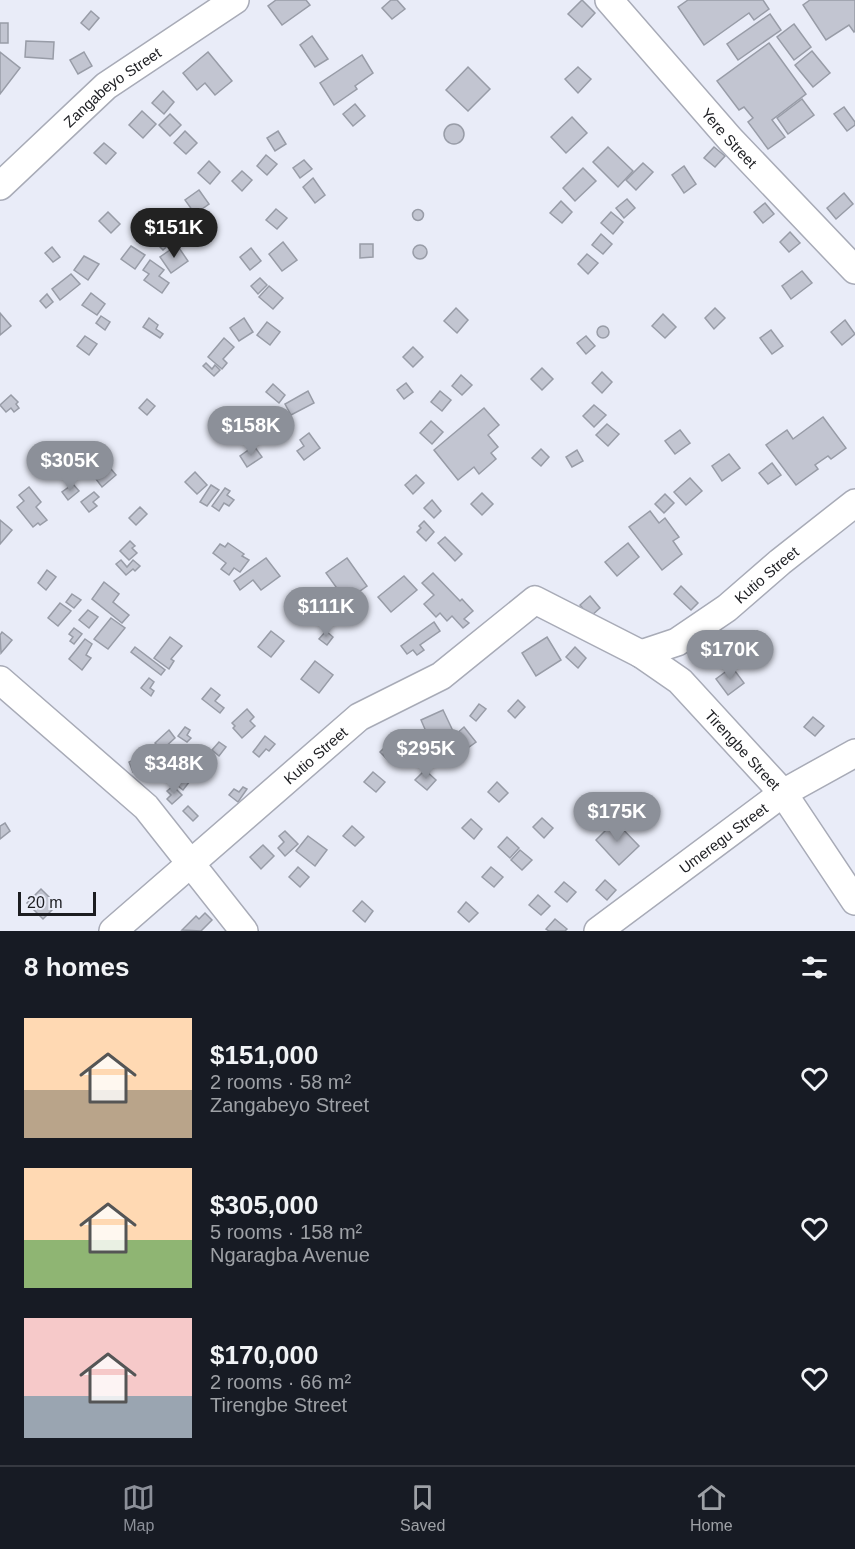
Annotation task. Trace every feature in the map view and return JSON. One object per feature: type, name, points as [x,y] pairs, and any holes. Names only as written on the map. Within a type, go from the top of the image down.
[{"type":"street","name":"Zangabeyo Street","points":[[0,186],[105,86],[235,0]]},
{"type":"street","name":"Yere Street","points":[[609,0],[730,139],[855,270]]},
{"type":"street","name":"Kutio Street","points":[[641,654],[677,642],[728,608],[780,562],[855,503]]},
{"type":"street","name":"Kutio Street","points":[[113,931],[359,717],[441,676],[535,600]]},
{"type":"street","name":"Tirengbe Street","points":[[535,600],[641,654],[680,681],[783,793],[855,900]]},
{"type":"street","points":[[0,680],[146,807],[244,931]]},
{"type":"street","name":"Umeregu Street","points":[[598,931],[783,793],[855,753]]},
{"type":"building","points":[[276,0],[306,0],[310,5],[282,25],[268,6]]},
{"type":"building","points":[[391,0],[397,0],[405,9],[392,19],[382,8]]},
{"type":"building","points":[[582,0],[595,13],[582,27],[568,14]]},
{"type":"building","points":[[688,0],[763,0],[769,9],[754,20],[749,13],[704,45],[678,7]]},
{"type":"building","points":[[810,0],[855,0],[855,31],[849,25],[826,40],[803,5]]},
{"type":"building","points":[[91,11],[99,18],[89,30],[81,23]]},
{"type":"building","points":[[770,14],[781,30],[738,60],[727,44]]},
{"type":"building","points":[[0,23],[8,23],[8,43],[0,43]]},
{"type":"building","points":[[794,24],[811,47],[794,60],[777,37]]},
{"type":"building","points":[[312,36],[328,59],[315,67],[300,45]]},
{"type":"building","points":[[26,41],[54,42],[53,59],[25,57]]},
{"type":"building","points":[[769,43],[806,94],[772,120],[785,137],[768,149],[748,122],[753,118],[744,107],[739,110],[717,81]]},
{"type":"building","points":[[812,51],[830,73],[813,87],[795,65]]},
{"type":"building","points":[[0,52],[20,68],[0,94]]},
{"type":"building","points":[[84,52],[92,66],[78,74],[70,60]]},
{"type":"building","points":[[208,52],[232,81],[215,95],[205,83],[197,90],[183,73]]},
{"type":"building","points":[[362,55],[373,73],[355,86],[357,89],[334,105],[320,83]]},
{"type":"building","points":[[468,67],[490,89],[468,111],[446,90]]},
{"type":"building","points":[[578,67],[591,79],[578,93],[565,79]]},
{"type":"building","points":[[163,91],[174,102],[164,114],[152,103]]},
{"type":"building","points":[[802,99],[814,115],[788,134],[777,118]]},
{"type":"building","points":[[355,104],[365,116],[353,126],[343,114]]},
{"type":"building","points":[[844,107],[855,122],[855,125],[847,131],[834,114]]},
{"type":"building","points":[[142,111],[156,124],[143,138],[129,125]]},
{"type":"building","points":[[170,114],[181,125],[170,136],[159,125]]},
{"type":"building","points":[[572,117],[587,133],[566,153],[551,137]]},
{"type":"building","points":[[454,124],[461,127],[464,134],[461,141],[454,144],[447,141],[444,134],[447,127]]},
{"type":"building","points":[[185,131],[197,143],[186,154],[174,143]]},
{"type":"building","points":[[278,131],[286,144],[275,151],[267,138]]},
{"type":"building","points":[[104,143],[116,153],[106,164],[94,153]]},
{"type":"building","points":[[608,147],[633,171],[618,187],[593,162]]},
{"type":"building","points":[[714,147],[725,156],[715,167],[704,158]]},
{"type":"building","points":[[266,155],[277,164],[267,175],[257,166]]},
{"type":"building","points":[[304,160],[312,169],[300,178],[293,168]]},
{"type":"building","points":[[209,161],[220,172],[210,184],[198,173]]},
{"type":"building","points":[[643,163],[653,172],[636,190],[626,180]]},
{"type":"building","points":[[684,166],[696,184],[684,193],[672,175]]},
{"type":"building","points":[[583,168],[596,181],[575,201],[563,188]]},
{"type":"building","points":[[242,171],[252,180],[242,191],[232,181]]},
{"type":"building","points":[[313,178],[325,195],[315,203],[303,187]]},
{"type":"building","points":[[199,190],[209,204],[195,214],[185,200]]},
{"type":"building","points":[[844,193],[853,204],[836,219],[827,208]]},
{"type":"building","points":[[627,199],[635,208],[624,218],[616,208]]},
{"type":"building","points":[[561,201],[572,212],[562,223],[550,213]]},
{"type":"building","points":[[765,203],[774,214],[763,223],[754,212]]},
{"type":"building","points":[[276,209],[287,218],[277,229],[266,220]]},
{"type":"building","points":[[418,209],[424,215],[418,221],[412,215]]},
{"type":"building","points":[[108,212],[120,224],[111,233],[99,221]]},
{"type":"building","points":[[611,212],[623,222],[613,234],[601,223]]},
{"type":"building","points":[[164,227],[175,239],[163,250],[151,238]]},
{"type":"building","points":[[790,232],[800,243],[789,252],[780,242]]},
{"type":"building","points":[[601,234],[612,244],[603,254],[592,245]]},
{"type":"building","points":[[283,242],[297,260],[282,271],[269,254]]},
{"type":"building","points":[[360,244],[373,244],[373,257],[360,258]]},
{"type":"building","points":[[177,245],[188,261],[171,273],[160,257]]},
{"type":"building","points":[[420,245],[425,247],[427,252],[425,257],[420,259],[415,257],[413,252],[415,247]]},
{"type":"building","points":[[131,246],[145,255],[135,269],[121,259]]},
{"type":"building","points":[[52,247],[60,257],[53,262],[45,253]]},
{"type":"building","points":[[251,248],[261,261],[250,270],[240,257]]},
{"type":"building","points":[[587,254],[598,263],[588,274],[578,264]]},
{"type":"building","points":[[84,256],[99,264],[88,280],[74,270]]},
{"type":"building","points":[[150,260],[164,270],[159,276],[169,283],[162,293],[144,280],[149,274],[143,270]]},
{"type":"building","points":[[802,271],[812,283],[791,299],[782,286]]},
{"type":"building","points":[[71,274],[80,284],[60,300],[52,289]]},
{"type":"building","points":[[260,278],[267,285],[258,294],[251,286]]},
{"type":"building","points":[[269,286],[283,298],[273,309],[259,297]]},
{"type":"building","points":[[91,293],[105,304],[97,315],[82,305]]},
{"type":"building","points":[[47,294],[53,302],[46,308],[40,301]]},
{"type":"building","points":[[456,308],[468,320],[457,333],[444,321]]},
{"type":"building","points":[[715,308],[725,318],[714,329],[705,318]]},
{"type":"building","points":[[0,313],[11,326],[0,335]]},
{"type":"building","points":[[663,314],[676,327],[665,338],[652,326]]},
{"type":"building","points":[[101,316],[110,322],[105,330],[96,323]]},
{"type":"building","points":[[149,318],[158,325],[156,329],[163,334],[160,338],[143,327]]},
{"type":"building","points":[[244,318],[253,332],[239,341],[230,328]]},
{"type":"building","points":[[845,320],[855,334],[842,345],[831,332]]},
{"type":"building","points":[[267,322],[280,332],[270,345],[257,335]]},
{"type":"building","points":[[603,326],[609,332],[603,338],[597,332]]},
{"type":"building","points":[[771,330],[783,346],[772,354],[760,338]]},
{"type":"building","points":[[85,336],[97,344],[89,355],[77,346]]},
{"type":"building","points":[[586,336],[595,346],[586,354],[577,343]]},
{"type":"building","points":[[224,338],[234,347],[223,359],[227,363],[222,369],[208,357]]},
{"type":"building","points":[[413,347],[423,357],[413,367],[403,357]]},
{"type":"building","points":[[206,363],[212,369],[215,365],[220,370],[214,376],[203,366]]},
{"type":"building","points":[[542,368],[553,379],[542,390],[531,379]]},
{"type":"building","points":[[602,372],[612,382],[602,393],[592,383]]},
{"type":"building","points":[[461,375],[472,385],[462,395],[452,386]]},
{"type":"building","points":[[406,383],[413,392],[404,399],[397,390]]},
{"type":"building","points":[[273,384],[285,395],[279,403],[266,392]]},
{"type":"building","points":[[308,391],[314,403],[291,415],[285,404]]},
{"type":"building","points":[[440,391],[451,400],[442,411],[431,402]]},
{"type":"building","points":[[11,395],[18,402],[16,404],[19,408],[14,412],[11,408],[6,412],[0,405]]},
{"type":"building","points":[[147,399],[155,406],[147,415],[139,408]]},
{"type":"building","points":[[594,405],[606,415],[594,427],[583,416]]},
{"type":"building","points":[[484,408],[499,425],[488,435],[498,447],[491,453],[496,459],[479,474],[474,467],[458,480],[434,450]]},
{"type":"building","points":[[823,417],[846,448],[831,459],[828,456],[815,465],[818,469],[796,485],[766,445],[787,430],[793,439]]},
{"type":"building","points":[[431,421],[443,432],[432,444],[420,433]]},
{"type":"building","points":[[607,424],[619,434],[608,446],[596,435]]},
{"type":"building","points":[[680,430],[690,443],[675,454],[665,441]]},
{"type":"building","points":[[309,433],[320,448],[304,460],[297,451],[304,446],[300,440]]},
{"type":"building","points":[[254,446],[262,457],[247,467],[240,456]]},
{"type":"building","points":[[541,449],[549,457],[541,466],[532,458]]},
{"type":"building","points":[[577,450],[583,461],[572,467],[566,457]]},
{"type":"building","points":[[729,454],[740,468],[722,481],[712,466]]},
{"type":"building","points":[[106,463],[116,475],[102,487],[92,474]]},
{"type":"building","points":[[772,463],[781,475],[768,484],[759,473]]},
{"type":"building","points":[[195,472],[207,485],[197,494],[185,482]]},
{"type":"building","points":[[416,475],[424,483],[413,494],[405,485]]},
{"type":"building","points":[[690,478],[702,491],[686,505],[674,492]]},
{"type":"building","points":[[73,484],[79,491],[68,500],[62,492]]},
{"type":"building","points":[[211,485],[219,490],[207,506],[200,502]]},
{"type":"building","points":[[29,487],[41,502],[36,507],[47,520],[33,527],[17,507],[24,501],[19,495]]},
{"type":"building","points":[[225,488],[230,491],[227,495],[234,500],[229,506],[224,503],[219,511],[212,506]]},
{"type":"building","points":[[94,492],[99,497],[93,502],[97,506],[89,512],[81,502]]},
{"type":"building","points":[[482,493],[493,504],[482,515],[471,504]]},
{"type":"building","points":[[665,494],[674,503],[664,513],[655,504]]},
{"type":"building","points":[[432,500],[441,511],[434,518],[424,508]]},
{"type":"building","points":[[140,507],[147,514],[136,525],[129,518]]},
{"type":"building","points":[[650,511],[659,523],[665,518],[679,537],[673,541],[682,554],[662,570],[629,527]]},
{"type":"building","points":[[0,520],[12,530],[0,544]]},
{"type":"building","points":[[424,521],[434,532],[426,541],[417,532]]},
{"type":"building","points":[[445,537],[462,554],[455,561],[438,543]]},
{"type":"building","points":[[130,541],[137,553],[129,560],[120,551]]},
{"type":"building","points":[[228,543],[249,560],[240,572],[234,568],[229,575],[221,569],[226,563],[213,553],[220,544],[225,547]]},
{"type":"building","points":[[628,543],[639,557],[617,576],[605,562]]},
{"type":"building","points":[[266,558],[280,576],[261,590],[253,580],[240,590],[234,581]]},
{"type":"building","points":[[347,558],[367,586],[346,601],[326,573]]},
{"type":"building","points":[[121,560],[127,567],[133,560],[140,566],[126,575],[116,564]]},
{"type":"building","points":[[47,570],[56,577],[46,590],[38,583]]},
{"type":"building","points":[[433,573],[473,611],[464,619],[469,623],[463,628],[452,616],[447,621],[440,613],[436,617],[424,604],[434,595],[422,583]]},
{"type":"building","points":[[404,576],[417,590],[391,612],[378,597]]},
{"type":"building","points":[[104,582],[119,594],[113,602],[129,615],[122,623],[92,599]]},
{"type":"building","points":[[681,586],[698,603],[691,610],[674,594]]},
{"type":"building","points":[[72,594],[81,600],[74,608],[66,602]]},
{"type":"building","points":[[590,596],[600,608],[590,617],[580,605]]},
{"type":"building","points":[[60,603],[71,611],[58,626],[48,618]]},
{"type":"building","points":[[88,610],[98,617],[89,628],[79,620]]},
{"type":"building","points":[[111,618],[125,628],[108,649],[94,639]]},
{"type":"building","points":[[434,622],[440,631],[420,645],[424,650],[417,655],[413,650],[407,654],[401,646]]},
{"type":"building","points":[[74,628],[82,634],[74,644],[70,641],[73,637],[69,634]]},
{"type":"building","points":[[271,631],[284,641],[271,657],[258,647]]},
{"type":"building","points":[[326,631],[333,637],[327,645],[319,639]]},
{"type":"building","points":[[757,631],[769,647],[751,660],[739,644]]},
{"type":"building","points":[[2,632],[12,640],[1,653],[0,635]]},
{"type":"building","points":[[170,637],[182,646],[171,659],[174,661],[169,669],[154,658]]},
{"type":"building","points":[[547,637],[561,660],[536,676],[522,653]]},
{"type":"building","points":[[85,639],[92,644],[86,655],[91,658],[82,670],[69,659]]},
{"type":"building","points":[[135,647],[165,670],[161,675],[131,652]]},
{"type":"building","points":[[575,647],[586,658],[578,668],[566,657]]},
{"type":"building","points":[[315,661],[333,675],[319,693],[301,679]]},
{"type":"building","points":[[732,667],[744,683],[728,695],[716,679]]},
{"type":"building","points":[[149,678],[154,682],[150,688],[154,691],[151,696],[141,688]]},
{"type":"building","points":[[211,688],[220,695],[215,701],[224,708],[220,713],[202,699]]},
{"type":"building","points":[[518,700],[525,707],[515,718],[508,711]]},
{"type":"building","points":[[479,704],[486,709],[476,721],[470,716]]},
{"type":"building","points":[[247,709],[254,717],[250,721],[255,726],[242,738],[233,728],[235,726],[232,723]]},
{"type":"building","points":[[443,710],[454,733],[431,743],[421,720]]},
{"type":"building","points":[[813,717],[824,726],[815,736],[804,727]]},
{"type":"building","points":[[185,727],[190,730],[187,735],[191,738],[187,742],[178,736]]},
{"type":"building","points":[[464,727],[476,742],[465,750],[454,736]]},
{"type":"building","points":[[169,730],[175,738],[162,750],[155,743]]},
{"type":"building","points":[[265,736],[275,744],[259,757],[253,752]]},
{"type":"building","points":[[219,742],[226,747],[219,756],[212,750]]},
{"type":"building","points":[[389,743],[400,753],[391,763],[380,752]]},
{"type":"building","points":[[154,748],[175,764],[180,757],[191,765],[193,762],[200,768],[183,790],[144,759]]},
{"type":"building","points":[[137,758],[141,768],[133,772],[129,762]]},
{"type":"building","points":[[425,770],[436,780],[427,790],[415,780]]},
{"type":"building","points":[[373,772],[385,782],[376,792],[364,782]]},
{"type":"building","points":[[497,782],[508,793],[499,802],[488,792]]},
{"type":"building","points":[[173,786],[182,795],[172,804],[167,799],[171,795],[167,791]]},
{"type":"building","points":[[243,787],[247,789],[238,802],[229,795],[234,789],[239,792]]},
{"type":"building","points":[[188,806],[198,816],[193,821],[183,811]]},
{"type":"building","points":[[542,818],[553,828],[544,838],[533,827]]},
{"type":"building","points":[[471,819],[482,829],[474,839],[462,828]]},
{"type":"building","points":[[615,821],[639,846],[619,865],[596,840]]},
{"type":"building","points":[[5,823],[10,831],[0,839],[0,826]]},
{"type":"building","points":[[352,826],[364,837],[355,846],[343,836]]},
{"type":"building","points":[[285,831],[298,844],[285,856],[278,848],[284,842],[279,836]]},
{"type":"building","points":[[308,836],[327,850],[315,866],[296,851]]},
{"type":"building","points":[[507,837],[519,848],[510,858],[498,847]]},
{"type":"building","points":[[263,845],[274,856],[261,869],[250,857]]},
{"type":"building","points":[[520,850],[532,860],[522,870],[511,860]]},
{"type":"building","points":[[298,867],[309,877],[300,887],[289,877]]},
{"type":"building","points":[[491,867],[503,877],[494,887],[482,877]]},
{"type":"building","points":[[605,880],[616,890],[607,900],[596,890]]},
{"type":"building","points":[[564,882],[576,892],[567,902],[555,892]]},
{"type":"building","points":[[41,889],[57,905],[43,919],[27,903]]},
{"type":"building","points":[[538,895],[550,906],[541,915],[529,905]]},
{"type":"building","points":[[362,901],[373,911],[365,922],[353,911]]},
{"type":"building","points":[[466,902],[478,913],[469,922],[458,912]]},
{"type":"building","points":[[205,913],[212,920],[201,931],[182,930],[196,916],[199,919]]},
{"type":"building","points":[[555,919],[567,929],[565,931],[546,929]]}]
